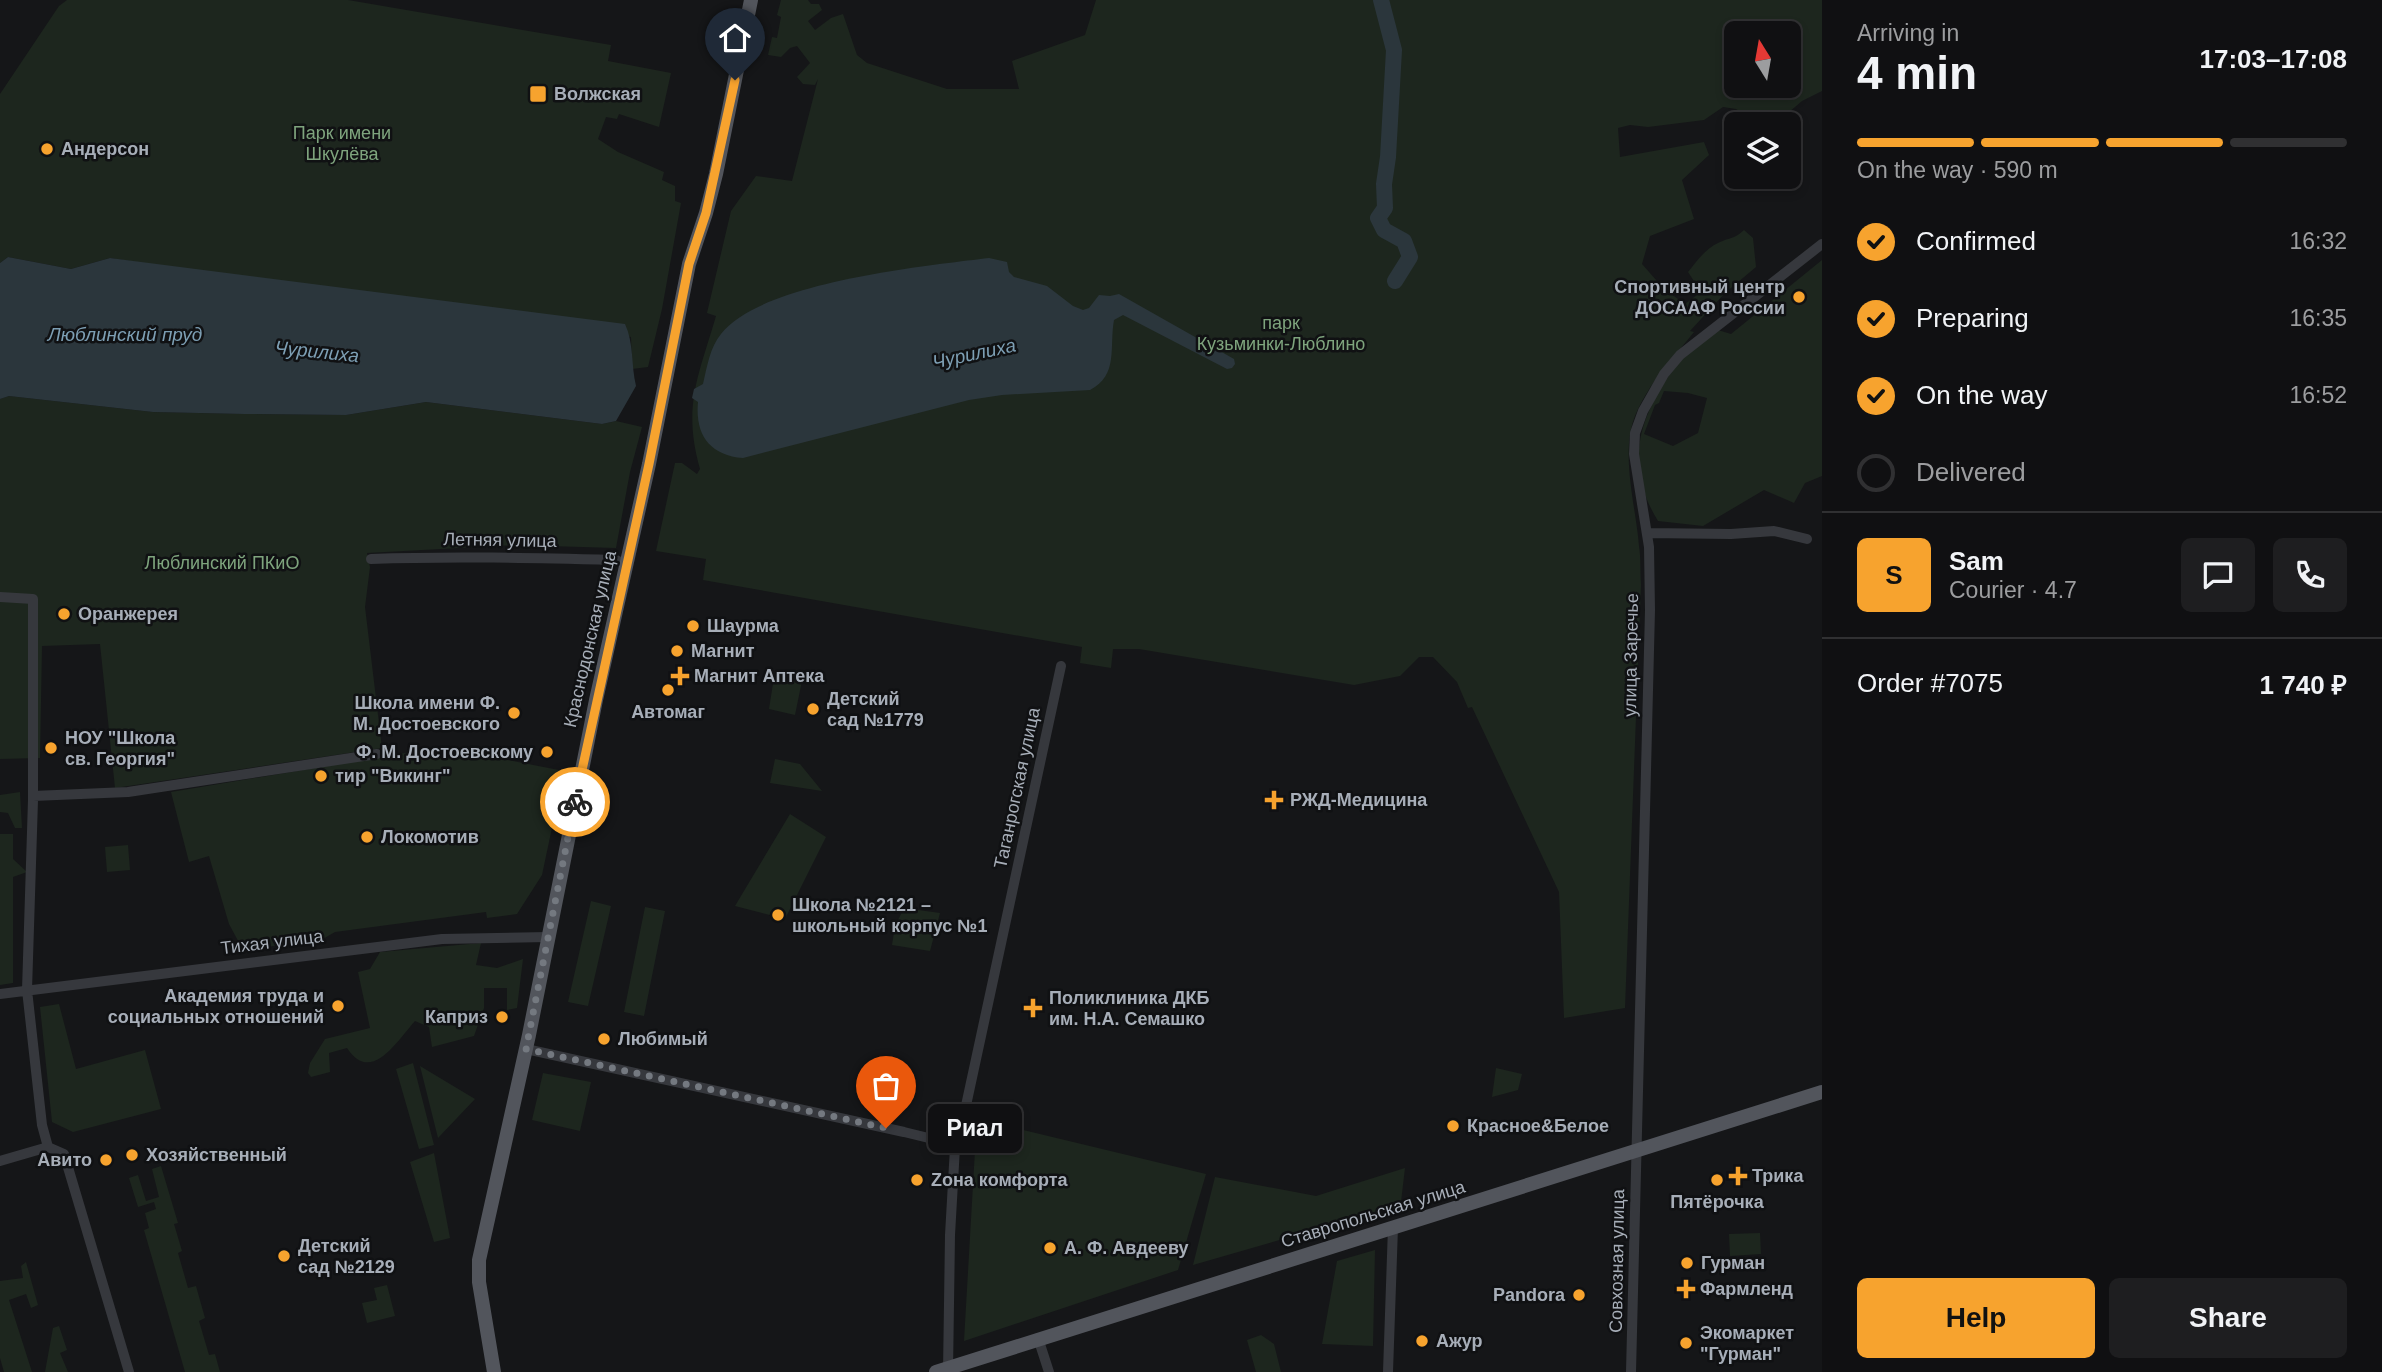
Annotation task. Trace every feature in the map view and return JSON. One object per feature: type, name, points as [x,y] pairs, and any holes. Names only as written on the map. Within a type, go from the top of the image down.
[{"type":"main road","name":"Краснодонская улица","points":[[494,1372],[479,1282],[479,1259],[526,1049],[596,700],[689,264],[716,174],[751,0]]},
{"type":"main road","name":"Ставропольская улица","points":[[944,1371],[1038,1338],[1822,1092]]},
{"type":"street","name":"улица Заречье","points":[[1638,1150],[1650,610],[1647,533],[1636,474],[1634,440],[1639,419],[1658,384],[1680,355],[1822,244]]},
{"type":"street","points":[[1647,533],[1731,534],[1774,531],[1807,539]]},
{"type":"street","name":"Летняя улица","points":[[371,559],[434,556],[540,558],[615,560],[626,565]]},
{"type":"street","points":[[0,597],[33,598],[33,796],[27,990],[42,1125],[48,1147]]},
{"type":"street","name":"Таганрогская улица","points":[[944,1371],[955,1147],[995,981],[1061,666]]},
{"type":"street","points":[[33,796],[128,792],[377,754]]},
{"type":"street","name":"Тихая улица","points":[[0,994],[442,939],[548,937]]},
{"type":"street","points":[[526,1049],[904,1132],[955,1147]]},
{"type":"street","points":[[0,1161],[48,1147],[64,1154],[129,1372]]},
{"type":"street","name":"Совхозная улица","points":[[1631,1372],[1638,1150]]},
{"type":"street","points":[[1388,1372],[1393,1227]]},
{"type":"street","points":[[1038,1338],[1049,1372]]},
{"type":"green space","name":"Парк имени Шкулёва","points":[[67,0],[348,0],[611,45],[608,61],[671,73],[659,127],[619,114],[617,119],[606,117],[598,139],[618,152],[664,172],[662,180],[675,186],[675,201],[681,203],[662,309],[648,367],[632,369],[631,337],[110,258],[71,269],[8,257],[0,263],[0,94],[59,6]]},
{"type":"green space","name":"парк Кузьминки-Люблино","points":[[781,0],[808,0],[811,4],[819,4],[822,10],[808,21],[815,30],[831,18],[843,14],[857,55],[867,63],[947,89],[1019,89],[1012,61],[1085,35],[1096,0],[1822,0],[1822,91],[1802,101],[1789,112],[1740,112],[1723,107],[1704,120],[1618,128],[1620,157],[1704,142],[1709,155],[1682,180],[1694,219],[1650,236],[1642,264],[1664,289],[1685,304],[1701,292],[1688,272],[1709,249],[1744,230],[1753,238],[1756,267],[1725,293],[1690,331],[1694,332],[1647,392],[1631,431],[1630,480],[1640,551],[1641,584],[1625,1008],[1564,1018],[1559,892],[1472,707],[1468,708],[1457,682],[1433,657],[1419,657],[1400,676],[1354,685],[1139,649],[1113,649],[1111,668],[1080,663],[1082,647],[703,580],[706,559],[656,551],[675,463],[682,463],[697,474],[700,469],[693,427],[695,391],[716,316],[707,313],[731,211],[756,176],[792,181],[818,79],[815,85],[803,84],[797,77],[810,63],[797,46],[790,48],[781,57],[768,55],[772,37],[777,38],[781,17],[777,15]]},
{"type":"green space","points":[[1822,260],[1822,476],[1805,483],[1794,503],[1764,490],[1703,526],[1658,521],[1643,489],[1638,457],[1650,409],[1666,379],[1683,358],[1718,330],[1731,334]],"holes":[[[1664,391],[1707,398],[1698,433],[1673,446],[1644,434],[1655,405],[1659,403]]]},
{"type":"green space","name":"Люблинский ПКиО","points":[[9,396],[153,412],[244,414],[346,415],[426,402],[602,424],[616,421],[642,427],[630,472],[616,548],[514,545],[367,553],[370,567],[365,607],[382,748],[115,788],[100,644],[42,646],[40,758],[0,759],[0,399]]},
{"type":"green space","points":[[775,671],[803,676],[795,715],[769,709]]},
{"type":"green space","name":"Локомотив","points":[[441,747],[564,771],[542,875],[517,914],[487,918],[486,912],[335,932],[321,940],[243,950],[229,924],[209,856],[189,862],[171,792]]},
{"type":"green space","points":[[775,759],[800,764],[822,791],[770,783]]},
{"type":"green space","points":[[20,792],[22,828],[15,828],[8,813],[0,812],[0,795]]},
{"type":"green space","points":[[790,814],[826,837],[785,919],[735,906]]},
{"type":"green space","points":[[0,834],[13,834],[13,859],[27,872],[13,877],[13,983],[0,985]]},
{"type":"green space","points":[[128,845],[130,870],[107,872],[105,847]]},
{"type":"green space","points":[[591,901],[611,906],[588,1006],[568,1002]]},
{"type":"green space","points":[[645,907],[665,911],[644,1016],[624,1012]]},
{"type":"green space","points":[[904,908],[940,913],[930,951],[892,945],[895,926]]},
{"type":"green space","points":[[481,943],[476,965],[497,968],[523,959],[517,1008],[507,1010],[507,988],[484,988],[484,1008],[474,1036],[432,1047],[429,1027],[415,1021],[392,1048],[374,1061],[365,1062],[356,1058],[347,1048],[329,1053],[330,1072],[311,1077],[308,1073],[310,1063],[325,1039],[370,1028],[358,972],[370,969],[380,952]]},
{"type":"green space","points":[[59,1004],[76,1069],[145,1050],[161,1109],[73,1132],[52,1122],[40,1007]]},
{"type":"green space","points":[[413,1063],[434,1145],[419,1149],[396,1069]]},
{"type":"green space","points":[[420,1066],[475,1099],[438,1138]]},
{"type":"green space","points":[[1496,1068],[1522,1074],[1518,1090],[1492,1097]]},
{"type":"green space","points":[[543,1073],[591,1082],[580,1131],[532,1120]]},
{"type":"green space","points":[[982,1120],[1206,1174],[1178,1270],[964,1341],[975,1150]]},
{"type":"green space","points":[[434,1153],[450,1238],[434,1242],[410,1162]]},
{"type":"green space","points":[[161,1166],[178,1223],[174,1224],[182,1251],[178,1253],[188,1288],[196,1286],[205,1318],[199,1321],[209,1355],[215,1354],[220,1372],[185,1372],[144,1230],[149,1228],[145,1213],[156,1209],[154,1202],[138,1207],[129,1178],[138,1175],[146,1201],[159,1197],[152,1169]]},
{"type":"green space","points":[[1405,1168],[1401,1202],[1397,1206],[1193,1265],[1215,1177],[1316,1196]]},
{"type":"green space","points":[[1760,1233],[1761,1254],[1730,1256],[1729,1234]]},
{"type":"green space","points":[[1375,1250],[1373,1346],[1322,1344],[1337,1261]]},
{"type":"green space","points":[[26,1262],[38,1305],[31,1308],[26,1294],[9,1300],[32,1372],[4,1372],[0,1358],[0,1281],[23,1278],[21,1266]]},
{"type":"green space","points":[[387,1285],[395,1316],[367,1323],[362,1303],[377,1300],[374,1288]]},
{"type":"green space","points":[[59,1326],[67,1350],[60,1353],[68,1372],[45,1372],[53,1328]]},
{"type":"green space","points":[[1261,1335],[1274,1344],[1281,1372],[1256,1372],[1247,1340]]},
{"type":"water","name":"Люблинский пруд","points":[[8,257],[71,269],[110,258],[625,324],[630,339],[636,386],[616,421],[602,424],[426,402],[346,415],[153,412],[9,396],[0,399],[0,263]]},
{"type":"water","points":[[989,258],[1007,262],[1009,272],[1014,277],[1047,286],[1073,306],[1083,310],[1089,308],[1099,295],[1119,294],[1234,359],[1235,364],[1227,369],[1123,315],[1114,320],[1109,368],[1099,384],[1090,390],[1002,395],[969,400],[743,458],[721,452],[707,441],[699,424],[698,402],[692,398],[694,389],[703,384],[717,339],[741,316],[771,301],[846,279]]},
{"type":"waterway","name":"Чурилиха","points":[[1381,0],[1394,50],[1384,184],[1385,208],[1378,218],[1384,230],[1404,241],[1410,257],[1395,281]]},
{"type":"way so far","points":[[575,802],[526,1049],[886,1128]]},
{"type":"place","name":"Волжская","points":[[538,94]]},
{"type":"place","name":"Андерсон","points":[[47,149]]},
{"type":"place","name":"Спортивный центр ДОСААФ России","points":[[1799,297]]},
{"type":"place","name":"Оранжерея","points":[[64,614]]},
{"type":"place","name":"Шаурма","points":[[693,626]]},
{"type":"place","name":"Магнит","points":[[677,651]]},
{"type":"place","name":"Магнит Аптека","points":[[680,676]]},
{"type":"place","name":"Автомаг","points":[[668,690]]},
{"type":"place","name":"Детский сад №1779","points":[[813,709]]},
{"type":"place","name":"Школа имени Ф. М. Достоевского","points":[[514,713]]},
{"type":"place","name":"НОУ \"Школа св. Георгия\"","points":[[51,748]]},
{"type":"place","name":"Ф. М. Достоевскому","points":[[547,752]]},
{"type":"place","name":"тир \"Викинг\"","points":[[321,776]]},
{"type":"place","name":"РЖД-Медицина","points":[[1274,800]]},
{"type":"place","name":"Локомотив","points":[[367,837]]},
{"type":"place","name":"Школа №2121 – школьный корпус №1","points":[[778,915]]},
{"type":"place","name":"Академия труда и социальных отношений","points":[[338,1006]]},
{"type":"place","name":"Поликлиника ДКБ им. Н.А. Семашко","points":[[1033,1008]]},
{"type":"place","name":"Каприз","points":[[502,1017]]},
{"type":"place","name":"Любимый","points":[[604,1039]]},
{"type":"place","name":"Красное&Белое","points":[[1453,1126]]},
{"type":"place","name":"Риал","points":[[886,1128]]},
{"type":"place","name":"Хозяйственный","points":[[132,1155]]},
{"type":"place","name":"Авито","points":[[106,1160]]},
{"type":"place","name":"Трика","points":[[1738,1176]]},
{"type":"place","name":"Zона комфорта","points":[[917,1180]]},
{"type":"place","name":"Пятёрочка","points":[[1717,1180]]},
{"type":"place","name":"А. Ф. Авдееву","points":[[1050,1248]]},
{"type":"place","name":"Детский сад №2129","points":[[284,1256]]},
{"type":"place","name":"Гурман","points":[[1687,1263]]},
{"type":"place","name":"Фармленд","points":[[1686,1289]]},
{"type":"place","name":"Pandora","points":[[1579,1295]]},
{"type":"place","name":"Ажур","points":[[1422,1341]]},
{"type":"place","name":"Экомаркет \"Гурман\"","points":[[1686,1343]]},
{"type":"route","points":[[575,802],[649,464],[689,264],[716,174],[735,80]]}]
